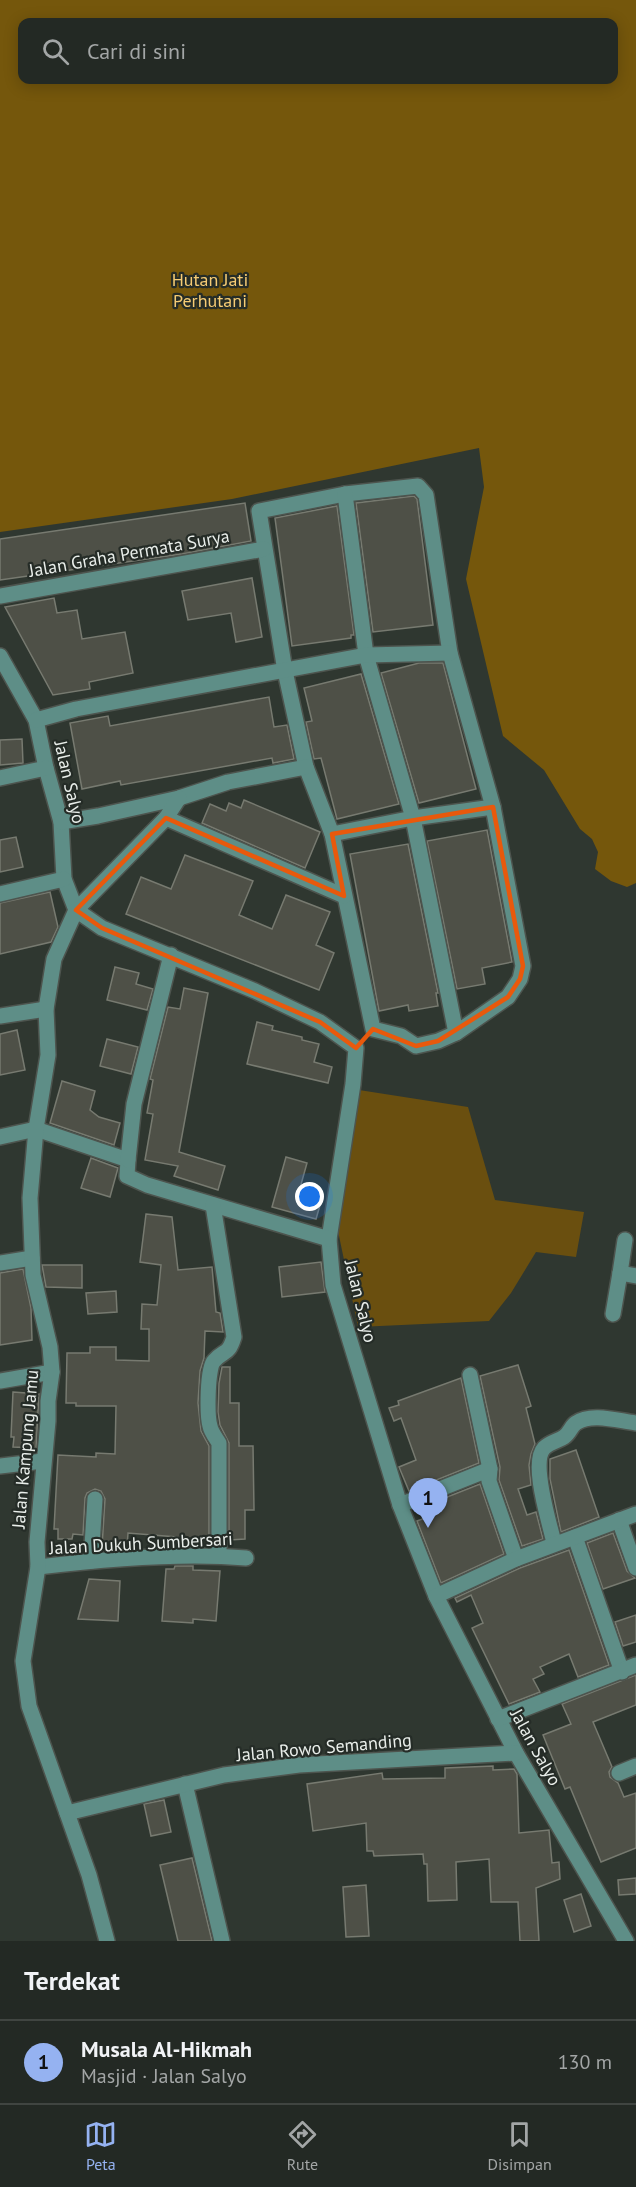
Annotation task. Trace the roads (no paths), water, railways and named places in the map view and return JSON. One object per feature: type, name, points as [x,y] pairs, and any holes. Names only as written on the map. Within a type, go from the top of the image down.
[{"type":"street","points":[[418,486],[424,491],[450,653],[493,807],[524,966],[520,979],[508,997],[456,1034],[416,1046],[401,1036],[373,1029],[332,834],[306,767],[285,671],[259,511],[345,494],[418,486]]},
{"type":"street","points":[[345,494],[366,655],[413,818],[456,1034]]},
{"type":"street","name":"Jalan Graha Permata Surya","points":[[0,596],[264,549]]},
{"type":"street","points":[[36,720],[55,713],[366,655],[450,653]]},
{"type":"street","name":"Jalan Salyo","points":[[0,656],[36,720],[61,822],[64,879],[76,910]]},
{"type":"street","points":[[61,822],[179,798],[228,782],[306,767]]},
{"type":"street","points":[[0,778],[46,768]]},
{"type":"street","points":[[179,798],[166,818],[76,910],[102,928],[255,991],[320,1022],[356,1048],[373,1029]]},
{"type":"street","points":[[332,834],[413,818],[493,807]]},
{"type":"street","points":[[166,818],[344,896]]},
{"type":"street","points":[[0,894],[64,879]]},
{"type":"street","name":"Jalan Kampung Jamu","points":[[76,910],[54,959],[46,1009],[48,1055],[36,1129],[30,1198],[33,1275],[50,1347],[52,1372],[37,1542],[38,1567],[23,1660],[29,1706],[89,1875],[107,1941]]},
{"type":"street","points":[[171,955],[134,1104],[127,1176],[147,1185],[329,1239]]},
{"type":"street","points":[[0,1016],[46,1009]]},
{"type":"street","name":"Jalan Salyo","points":[[356,1048],[353,1084],[329,1239],[333,1285],[400,1505],[436,1596],[516,1753],[626,1941]]},
{"type":"street","points":[[0,1137],[36,1129],[128,1160]]},
{"type":"street","points":[[213,1205],[234,1337],[230,1350],[213,1361],[208,1379],[210,1426],[219,1443],[219,1555]]},
{"type":"street","points":[[613,1314],[625,1240]]},
{"type":"street","points":[[0,1263],[32,1258]]},
{"type":"street","points":[[620,1273],[636,1276]]},
{"type":"street","points":[[0,1382],[52,1372]]},
{"type":"street","points":[[470,1375],[490,1469],[489,1481],[516,1559]]},
{"type":"street","points":[[554,1544],[539,1477],[542,1449],[564,1437],[574,1424],[584,1418],[636,1423]]},
{"type":"street","points":[[0,1466],[44,1461]]},
{"type":"street","points":[[400,1505],[490,1469]]},
{"type":"street","points":[[92,1561],[95,1499]]},
{"type":"street","points":[[436,1596],[516,1559],[636,1514]]},
{"type":"street","points":[[620,1521],[636,1568]]},
{"type":"street","points":[[575,1537],[622,1672]]},
{"type":"street","name":"Jalan Dukuh Sumbersari","points":[[38,1567],[92,1561],[219,1555],[246,1557]]},
{"type":"street","points":[[498,1719],[636,1665]]},
{"type":"street","name":"Jalan Rowo Semanding","points":[[67,1812],[224,1775],[299,1765],[516,1753]]},
{"type":"street","points":[[619,1773],[636,1766]]},
{"type":"street","points":[[185,1784],[222,1941]]},
{"type":"place","name":"Musala Al-Hikmah","points":[[428,1528]]},
{"type":"park label","name":"Hutan Jati Perhutani","points":[[210,289]]}]
